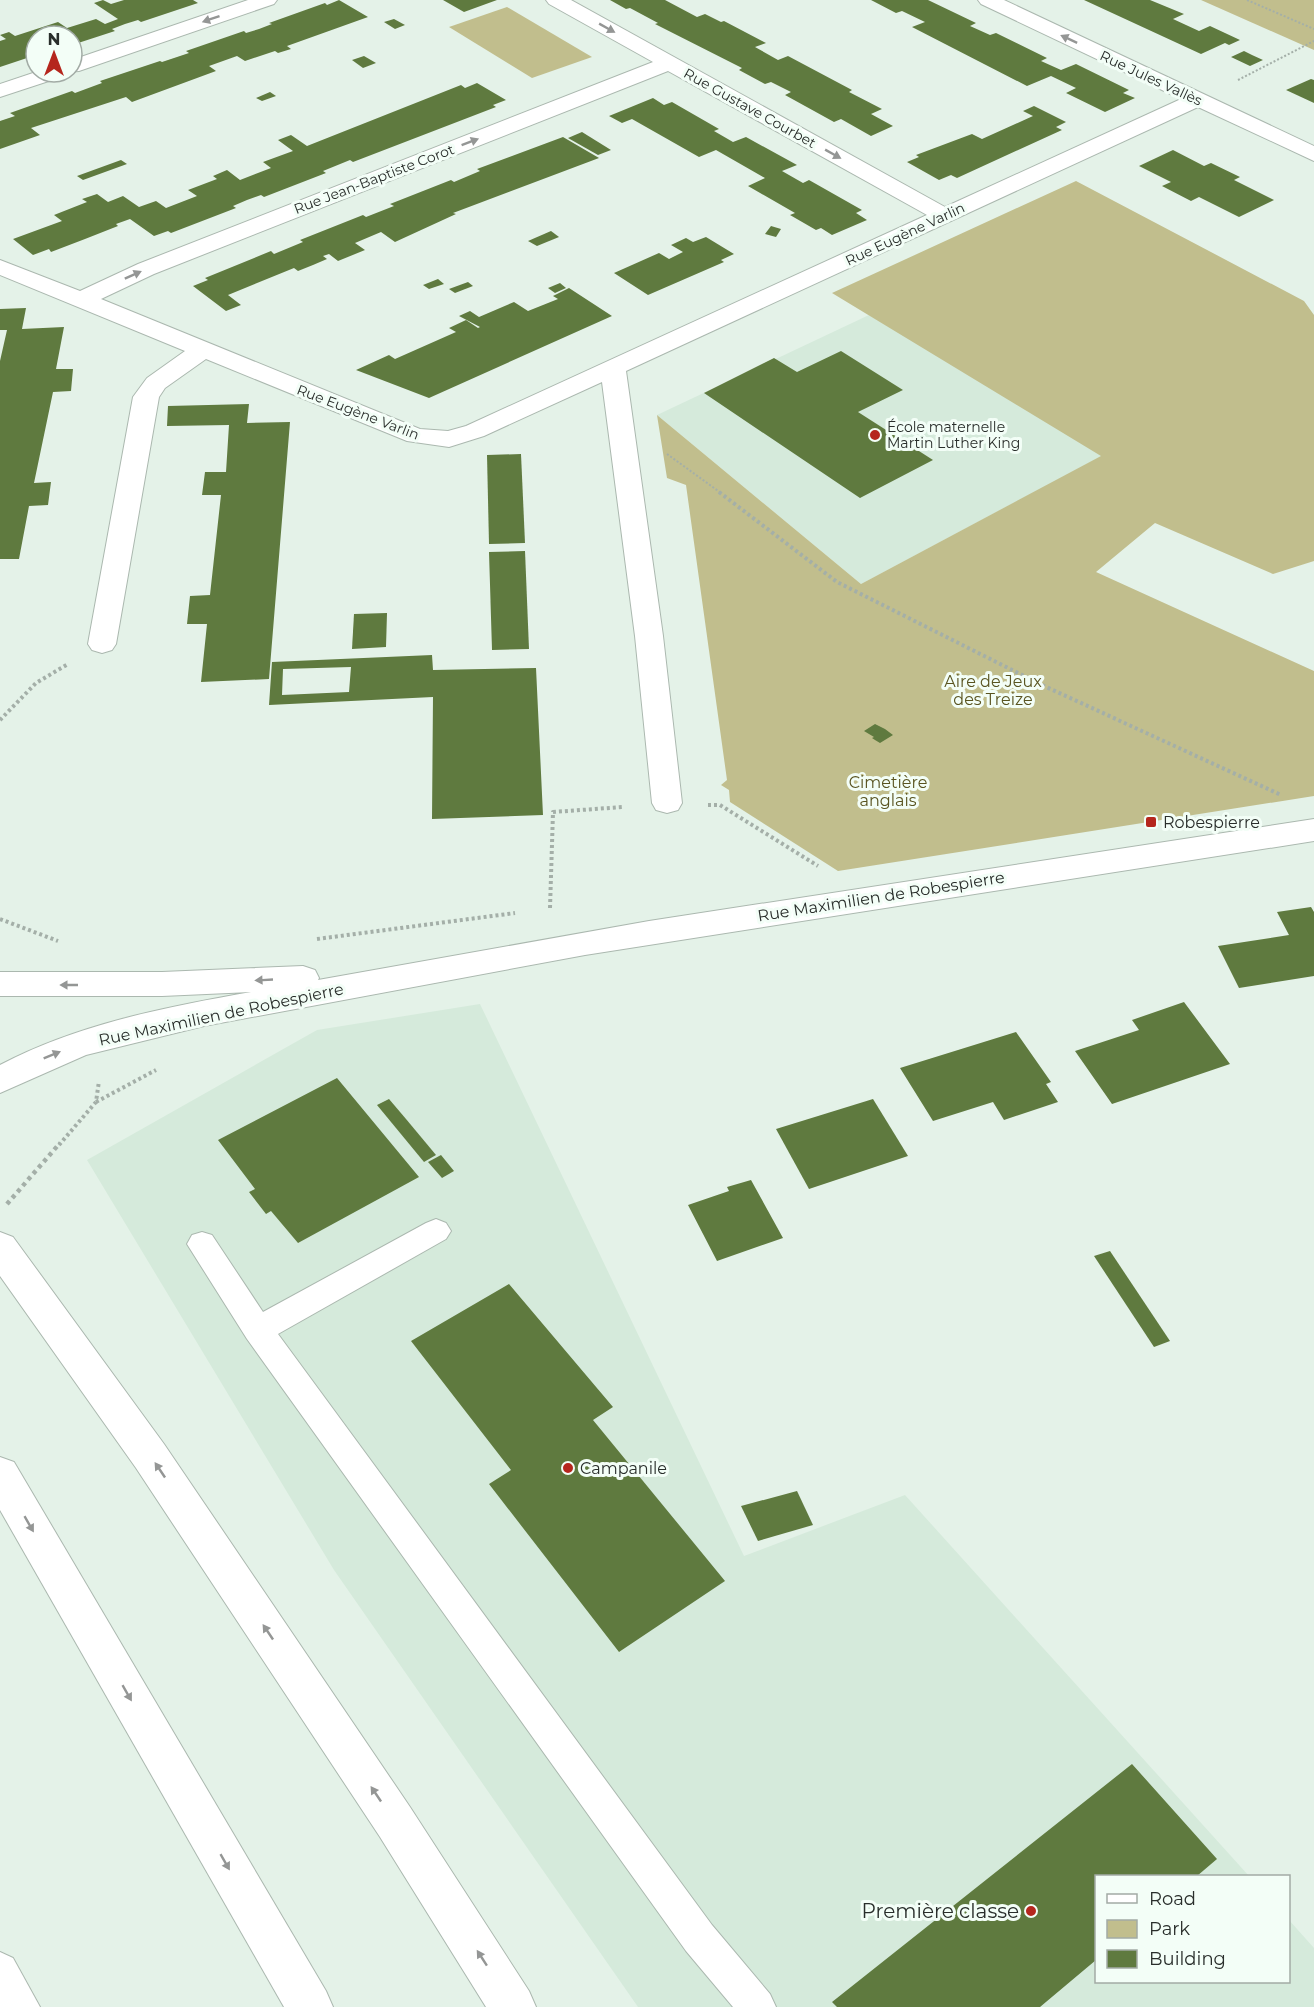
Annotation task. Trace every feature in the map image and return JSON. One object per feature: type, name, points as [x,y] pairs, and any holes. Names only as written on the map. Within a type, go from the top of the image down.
[{"type":"main road","points":[[84,63],[267,0]]},
{"type":"main road","name":"Rue Gustave Courbet","points":[[556,0],[945,216]]},
{"type":"main road","name":"Rue Jules Vallès","points":[[988,0],[1314,154]]},
{"type":"main road","name":"Rue Jean-Baptiste Corot","points":[[80,300],[146,269],[670,63]]},
{"type":"main road","points":[[0,91],[24,83]]},
{"type":"main road","name":"Rue Eugène Varlin","points":[[0,267],[402,431],[431,439],[449,439],[476,431],[1197,100]]},
{"type":"main road","points":[[102,644],[146,397],[156,383],[203,350]]},
{"type":"main road","points":[[613,368],[649,636],[667,803]]},
{"type":"main road","name":"Rue Maximilien de Robespierre","points":[[0,1080],[60,1051],[126,1032],[448,966],[1313,830]]},
{"type":"main road","name":"Rue Maximilien de Robespierre","points":[[0,984],[64,986],[238,982],[448,966]]},
{"type":"main road","points":[[0,1246],[150,1456],[395,1822],[513,2007]]},
{"type":"main road","points":[[0,1474],[310,2007]]},
{"type":"lane","points":[[258,1330],[436,1231]]},
{"type":"lane","points":[[202,1244],[258,1330],[699,1938],[757,2007]]},
{"type":"lane","points":[[0,1971],[21,2007]]},
{"type":"path","points":[[1247,0],[1314,29]]},
{"type":"path","points":[[1197,100],[1314,40]]},
{"type":"path","points":[[625,454],[670,454],[837,582],[1042,685],[1293,800],[1313,830]]},
{"type":"path","points":[[0,720],[36,683],[102,644]]},
{"type":"path","points":[[539,910],[550,908],[554,812],[667,803],[720,805],[818,865],[840,903]]},
{"type":"path","points":[[309,940],[527,911]]},
{"type":"path","points":[[0,919],[55,940],[67,941]]},
{"type":"path","points":[[9,1203],[96,1102],[100,1084],[96,1072]]},
{"type":"shaded area","name":"École maternelle Martin Luther King","points":[[869,315],[1102,456],[861,584],[657,415]]},
{"type":"shaded area","points":[[480,1004],[744,1556],[905,1495],[1248,1875],[1095,1875],[1095,1983],[1290,1983],[1290,1921],[1314,1948],[1314,2007],[638,2007],[334,1570],[87,1160],[317,1030]]},
{"type":"green space","points":[[1201,0],[1314,0],[1314,50]]},
{"type":"green space","points":[[507,7],[592,57],[532,78],[449,27]]},
{"type":"green space","name":"Aire de Jeux des Treize","points":[[1076,181],[1304,301],[1314,315],[1314,561],[1273,574],[1155,523],[1096,572],[1314,671],[1314,796],[838,871],[730,802],[729,790],[721,785],[727,780],[686,485],[667,478],[657,415],[861,584],[1101,456],[832,293]]},
{"type":"building","points":[[103,0],[111,4],[124,0],[193,0],[198,3],[141,22],[138,20],[125,24],[112,29],[115,31],[84,41],[84,24],[80,24],[96,19],[105,24],[118,19],[94,3]]},
{"type":"building","points":[[339,0],[368,17],[287,46],[291,49],[278,53],[275,51],[245,61],[237,56],[209,66],[216,71],[132,102],[126,97],[31,128],[40,135],[0,149],[0,121],[15,116],[10,113],[72,91],[75,93],[102,83],[100,81],[189,53],[186,51],[244,31],[246,33],[259,29],[272,24],[269,23]]},
{"type":"building","points":[[443,0],[497,0],[464,12]]},
{"type":"building","points":[[610,0],[665,0],[697,17],[705,14],[721,22],[724,21],[766,43],[755,47],[778,60],[788,56],[852,90],[849,92],[882,109],[871,114],[893,126],[871,136],[841,119],[834,122],[785,95],[791,92],[771,82],[765,84],[739,70],[742,68],[655,24],[658,23],[630,8],[626,9]]},
{"type":"building","points":[[871,0],[928,0],[976,23],[970,26],[990,35],[996,33],[1047,58],[1041,61],[1061,70],[1076,64],[1129,90],[1123,93],[1135,98],[1105,112],[1066,93],[1076,88],[1051,76],[1027,86],[912,27],[925,22],[902,11],[896,13]]},
{"type":"building","points":[[1084,0],[1150,0],[1184,14],[1173,19],[1199,31],[1210,26],[1240,40],[1229,45],[1225,43],[1201,54]]},
{"type":"building","points":[[394,19],[405,25],[395,29],[384,22]]},
{"type":"building","points":[[9,32],[15,36],[24,33],[24,59],[0,67],[0,41],[6,39],[0,35]]},
{"type":"building","points":[[1244,51],[1263,60],[1250,66],[1231,57]]},
{"type":"building","points":[[364,56],[376,63],[363,68],[352,60]]},
{"type":"building","points":[[1311,79],[1314,80],[1314,103],[1286,90]]},
{"type":"building","points":[[477,83],[506,100],[493,105],[496,107],[353,162],[350,160],[323,171],[326,173],[264,197],[261,195],[247,200],[233,206],[236,208],[171,233],[168,231],[154,236],[130,219],[116,224],[118,226],[51,252],[49,249],[33,255],[13,239],[62,221],[54,215],[87,202],[82,199],[97,194],[108,202],[123,196],[139,207],[156,201],[166,208],[197,196],[188,190],[217,179],[213,176],[227,170],[240,180],[271,168],[263,162],[293,151],[278,140],[291,135],[307,146],[461,85],[465,88]]},
{"type":"building","points":[[270,92],[276,96],[262,101],[256,98]]},
{"type":"building","points":[[653,98],[664,105],[672,102],[719,129],[714,131],[733,142],[746,137],[797,165],[782,171],[803,183],[809,180],[862,210],[856,213],[867,220],[832,235],[821,228],[816,230],[790,215],[795,213],[748,186],[765,178],[716,150],[699,157],[632,119],[622,123],[609,116]]},
{"type":"building","points":[[1034,106],[1066,122],[1056,127],[1062,130],[957,178],[951,175],[939,180],[907,162],[919,157],[916,155],[972,134],[982,139],[1033,116],[1023,111]]},
{"type":"building","points":[[582,132],[611,150],[598,155],[568,138]]},
{"type":"building","points":[[563,137],[599,158],[453,213],[456,214],[395,242],[381,232],[355,243],[365,250],[338,261],[329,254],[323,256],[327,259],[313,265],[298,271],[294,268],[228,295],[241,305],[226,311],[193,286],[208,280],[205,278],[271,251],[274,254],[303,242],[300,240],[363,215],[366,217],[394,206],[390,204],[451,180],[454,182],[480,171],[477,169]]},
{"type":"building","points":[[1173,150],[1204,166],[1211,163],[1240,177],[1234,180],[1274,200],[1239,217],[1199,197],[1191,201],[1162,186],[1171,182],[1139,166]]},
{"type":"building","points":[[121,160],[127,164],[83,180],[77,176]]},
{"type":"building","points":[[771,226],[781,229],[776,237],[765,234]]},
{"type":"building","points":[[551,231],[559,237],[537,246],[528,241]]},
{"type":"building","points":[[706,237],[734,254],[721,260],[724,262],[648,295],[614,273],[659,253],[669,259],[683,252],[671,245],[686,238],[693,242]]},
{"type":"building","points":[[438,279],[444,284],[429,289],[423,285]]},
{"type":"building","points":[[468,282],[473,286],[455,293],[449,289]]},
{"type":"building","points":[[560,283],[566,288],[555,293],[548,288]]},
{"type":"building","points":[[569,288],[612,316],[429,398],[356,370],[389,355],[395,359],[456,332],[449,328],[466,320],[480,327],[459,316],[470,311],[479,317],[514,302],[528,311],[558,299],[553,296]]},
{"type":"building","points":[[26,308],[22,329],[64,327],[56,369],[73,369],[71,391],[53,392],[34,483],[51,482],[48,505],[29,506],[19,559],[0,559],[0,361],[7,330],[0,330],[0,309]]},
{"type":"building","points":[[841,351],[903,390],[858,412],[933,460],[860,498],[704,393],[774,358],[797,372]]},
{"type":"building","points":[[249,404],[247,423],[290,422],[269,679],[201,682],[207,624],[187,624],[190,596],[210,595],[221,495],[202,495],[205,472],[226,472],[229,425],[167,426],[168,406]]},
{"type":"building","points":[[521,454],[525,543],[489,544],[487,455]]},
{"type":"building","points":[[525,551],[529,649],[492,650],[489,552]]},
{"type":"building","points":[[387,613],[386,647],[352,649],[354,614]]},
{"type":"building","points":[[432,655],[433,670],[536,668],[543,815],[432,819],[433,697],[269,705],[272,662]],"holes":[[[351,667],[349,692],[282,695],[283,669]]]},
{"type":"building","points":[[875,724],[893,735],[880,743],[875,740],[864,731]]},
{"type":"building","points":[[1311,907],[1314,912],[1314,976],[1239,988],[1218,946],[1289,935],[1277,912]]},
{"type":"building","points":[[1184,1002],[1230,1064],[1112,1104],[1075,1051],[1139,1030],[1132,1020]]},
{"type":"building","points":[[1016,1032],[1051,1082],[1046,1084],[1058,1102],[1004,1120],[993,1102],[933,1121],[900,1068]]},
{"type":"building","points":[[337,1078],[419,1177],[298,1243],[271,1211],[266,1214],[249,1192],[255,1189],[218,1140]]},
{"type":"building","points":[[389,1099],[436,1155],[424,1162],[377,1105]]},
{"type":"building","points":[[873,1099],[908,1156],[809,1189],[776,1129]]},
{"type":"building","points":[[441,1155],[454,1171],[442,1178],[428,1162]]},
{"type":"building","points":[[751,1180],[783,1238],[717,1261],[688,1205],[729,1191],[727,1187]]},
{"type":"building","points":[[1110,1251],[1170,1341],[1154,1347],[1094,1256]]},
{"type":"building","name":"Campanile","points":[[509,1284],[613,1407],[593,1420],[725,1581],[619,1652],[489,1484],[511,1470],[411,1341]]},
{"type":"building","points":[[797,1491],[813,1525],[758,1541],[741,1506]]},
{"type":"building","name":"Première classe","points":[[1132,1764],[1217,1859],[1198,1875],[1095,1875],[1095,1961],[1040,2007],[837,2007],[832,2002]]},
{"type":"place","name":"École maternelle Martin Luther King","points":[[875,435]]},
{"type":"place","name":"Robespierre","points":[[1151,822]]},
{"type":"place","name":"Campanile","points":[[568,1468]]},
{"type":"place","name":"Première classe","points":[[1031,1911]]},
{"type":"park label","name":"Cimetière anglais","points":[[888,791]]}]
